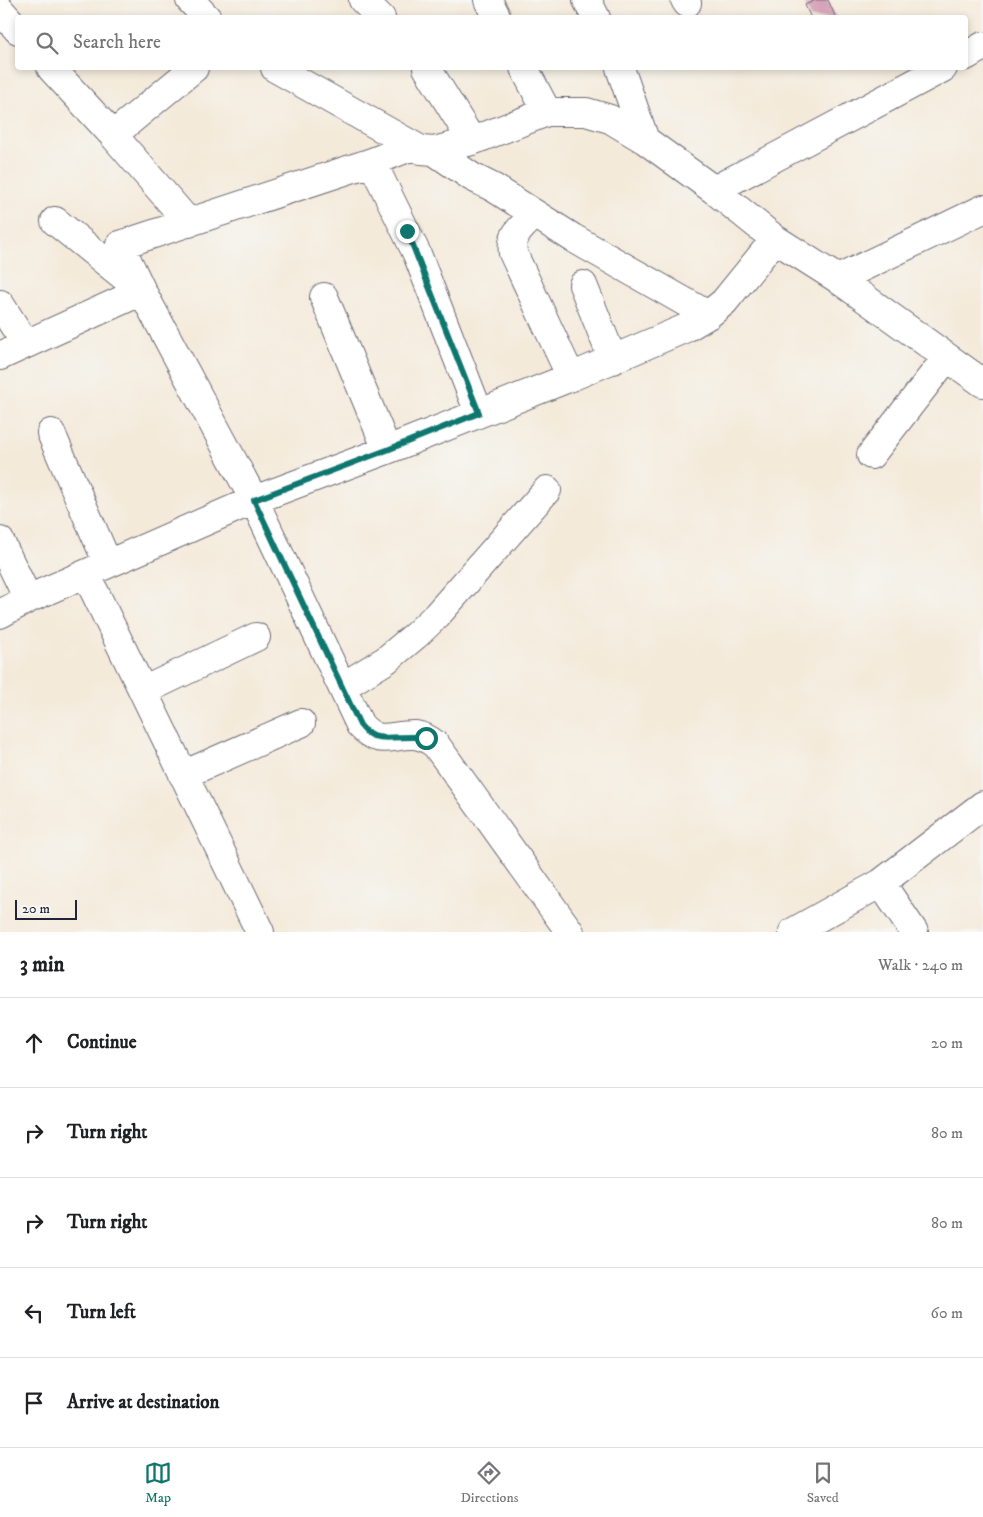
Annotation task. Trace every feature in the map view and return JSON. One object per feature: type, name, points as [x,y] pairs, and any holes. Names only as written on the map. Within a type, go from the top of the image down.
[{"type":"street","points":[[190,0],[204,15]]},
{"type":"street","points":[[363,0],[377,15]]},
{"type":"street","points":[[488,0],[496,15]]},
{"type":"street","points":[[587,0],[594,15]]},
{"type":"street","points":[[0,10],[15,27]]},
{"type":"street","points":[[968,55],[983,46]]},
{"type":"street","points":[[53,70],[113,135],[189,223]]},
{"type":"street","points":[[113,135],[192,70]]},
{"type":"street","points":[[279,70],[423,148],[573,238],[708,315]]},
{"type":"street","points":[[428,70],[472,141]]},
{"type":"street","points":[[525,70],[547,112]]},
{"type":"street","points":[[621,70],[645,140]]},
{"type":"street","points":[[714,190],[939,70]]},
{"type":"street","points":[[570,932],[436,745],[426,738],[415,735],[380,738],[368,734],[360,725],[254,500],[142,292],[120,246],[372,162],[423,148],[472,141],[547,112],[586,112],[610,119],[645,140],[714,190],[775,239],[838,279],[983,382]]},
{"type":"street","points":[[372,162],[417,254],[479,413]]},
{"type":"street","points":[[838,279],[983,209]]},
{"type":"street","points":[[534,214],[514,237],[512,243],[513,253],[571,377]]},
{"type":"street","points":[[55,221],[142,292]]},
{"type":"street","points":[[0,614],[28,598],[254,500],[571,377],[686,328],[708,315],[724,302],[775,239]]},
{"type":"street","points":[[582,285],[613,360]]},
{"type":"street","points":[[0,356],[142,292]]},
{"type":"street","points":[[324,297],[387,450]]},
{"type":"street","points":[[0,304],[25,344]]},
{"type":"street","points":[[872,455],[947,357]]},
{"type":"street","points":[[51,433],[97,569],[143,691],[260,932]]},
{"type":"street","points":[[342,687],[386,660],[437,615],[547,490]]},
{"type":"street","points":[[0,541],[28,598]]},
{"type":"street","points":[[143,691],[256,637]]},
{"type":"street","points":[[183,775],[300,723]]},
{"type":"street","points":[[793,932],[881,883],[983,805]]},
{"type":"street","points":[[881,883],[914,932]]},
{"type":"building","points":[[816,0],[828,0],[835,15],[810,15],[805,5]]},
{"type":"route","points":[[407,231],[479,413],[254,500],[360,725],[368,734],[380,738],[415,735],[426,738]]}]
